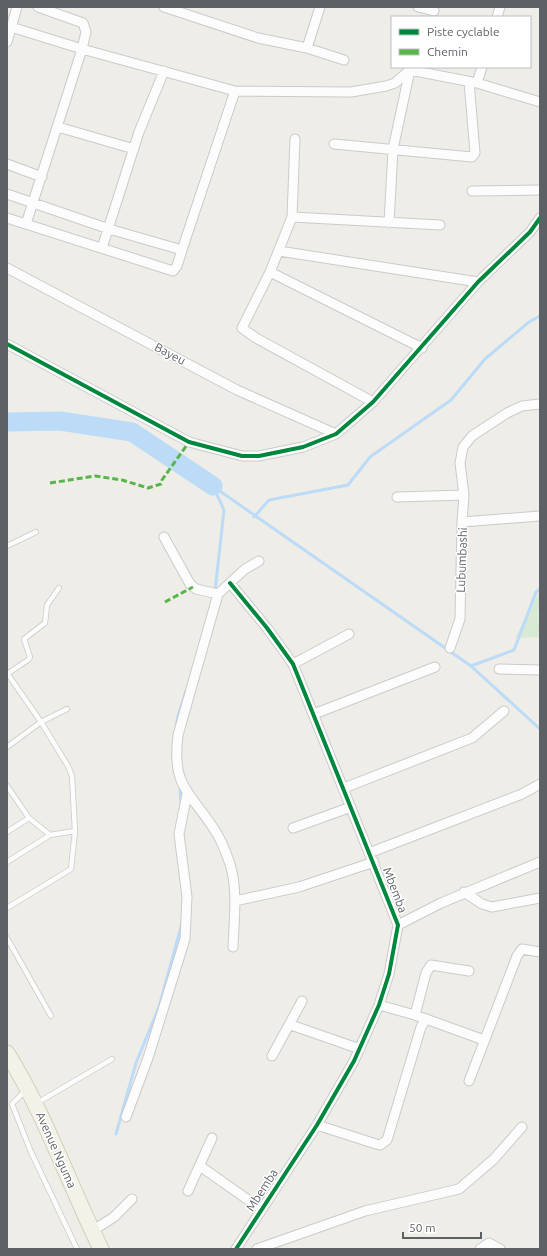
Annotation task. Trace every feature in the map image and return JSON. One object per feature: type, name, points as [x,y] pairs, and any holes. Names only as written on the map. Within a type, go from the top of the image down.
[{"type":"main road","name":"Avenue Nguma","points":[[7,1053],[28,1089],[101,1249]]},
{"type":"street","points":[[7,42],[17,7]]},
{"type":"street","points":[[26,224],[58,127],[86,32],[83,23],[38,7]]},
{"type":"street","points":[[164,7],[271,42],[306,48],[344,60]]},
{"type":"street","points":[[306,48],[320,7]]},
{"type":"street","points":[[418,7],[434,12]]},
{"type":"street","points":[[11,27],[82,49],[235,90],[351,92],[395,83],[411,69]]},
{"type":"street","points":[[334,144],[474,156],[473,83],[481,68]]},
{"type":"street","points":[[411,69],[473,83],[540,102]]},
{"type":"street","points":[[388,223],[393,149],[411,69]]},
{"type":"street","points":[[102,248],[134,149],[164,71]]},
{"type":"street","points":[[7,218],[173,272],[177,266],[235,90]]},
{"type":"street","points":[[58,127],[134,149]]},
{"type":"street","points":[[295,139],[292,217],[270,272],[242,326],[243,329],[373,402]]},
{"type":"street","points":[[7,164],[42,177]]},
{"type":"street","points":[[472,192],[540,190]]},
{"type":"street","points":[[7,194],[109,229],[182,250]]},
{"type":"street","points":[[292,217],[440,225]]},
{"type":"street","points":[[7,344],[189,442],[242,456],[259,456],[311,445],[336,434],[373,402],[422,348],[478,282],[530,232],[540,218]]},
{"type":"street","points":[[279,251],[478,282]]},
{"type":"street","name":"Bayeu","points":[[7,268],[237,390],[336,434]]},
{"type":"street","points":[[270,272],[422,348]]},
{"type":"street","points":[[462,522],[464,495],[460,463],[461,454],[467,442],[507,413],[522,406],[540,404]]},
{"type":"street","points":[[397,497],[464,495]]},
{"type":"street","name":"Lubumbashi","points":[[450,648],[460,619],[462,522],[540,516]]},
{"type":"street","points":[[164,537],[190,584],[196,589],[218,594]]},
{"type":"street","points":[[233,947],[235,901],[230,866],[215,830],[187,794],[178,771],[176,750],[178,735],[218,594],[244,569],[258,561]]},
{"type":"street","name":"Mbemba","points":[[230,583],[267,628],[293,664],[374,862],[398,925],[389,974],[379,1005],[360,1048],[317,1125],[236,1249]]},
{"type":"street","points":[[293,664],[349,634]]},
{"type":"street","points":[[314,714],[435,667]]},
{"type":"street","points":[[499,669],[540,670]]},
{"type":"street","points":[[344,788],[472,738],[504,711]]},
{"type":"street","points":[[370,853],[522,794],[540,784]]},
{"type":"street","points":[[126,1117],[148,1058],[185,939],[187,897],[179,834],[187,794]]},
{"type":"street","points":[[293,828],[351,807]]},
{"type":"street","points":[[235,901],[299,887],[374,862]]},
{"type":"street","points":[[398,925],[464,892],[540,862]]},
{"type":"street","points":[[464,892],[482,904],[492,907],[540,898]]},
{"type":"street","points":[[469,1081],[519,952],[522,949],[527,949],[540,952]]},
{"type":"street","points":[[415,1015],[426,973],[431,965],[469,971]]},
{"type":"street","points":[[272,1056],[291,1025],[302,1001]]},
{"type":"street","points":[[379,1005],[415,1015],[484,1040]]},
{"type":"street","points":[[317,1125],[376,1144],[384,1143],[387,1140],[421,1027],[426,1019]]},
{"type":"street","points":[[291,1025],[360,1048]]},
{"type":"street","points":[[259,1249],[365,1211],[459,1189],[494,1159],[522,1127]]},
{"type":"street","points":[[188,1190],[212,1138]]},
{"type":"street","points":[[200,1166],[261,1209]]},
{"type":"street","points":[[92,1231],[120,1212],[132,1199]]},
{"type":"street","points":[[480,1249],[489,1243],[500,1249]]},
{"type":"lane","points":[[7,546],[36,532]]},
{"type":"lane","points":[[7,908],[71,869],[75,831],[72,776],[68,766],[42,722],[7,674],[28,660],[30,657],[24,639],[45,623],[47,605],[59,588]]},
{"type":"lane","points":[[7,747],[42,722],[67,709]]},
{"type":"lane","points":[[7,786],[29,818],[50,835]]},
{"type":"lane","points":[[7,832],[29,818]]},
{"type":"lane","points":[[7,862],[50,835],[75,831]]},
{"type":"lane","points":[[7,938],[50,1016]]},
{"type":"lane","points":[[35,1104],[112,1059]]},
{"type":"lane","points":[[28,1089],[12,1104],[31,1152],[77,1249]]},
{"type":"green space","points":[[540,590],[540,612],[538,612],[540,637],[515,638]]},
{"type":"waterway","points":[[254,517],[269,500],[348,485],[370,457],[451,400],[485,359],[529,322],[540,316]]},
{"type":"waterway","points":[[7,422],[60,421],[132,432],[213,486]]},
{"type":"waterway","points":[[213,486],[224,510],[215,591]]},
{"type":"waterway","points":[[214,487],[471,666],[540,729]]},
{"type":"waterway","points":[[471,666],[514,650],[536,592],[540,589]]},
{"type":"waterway","points":[[177,726],[177,720],[186,691]]},
{"type":"waterway","points":[[180,785],[181,805]]},
{"type":"waterway","points":[[116,1134],[136,1063],[159,1007],[182,923]]},
{"type":"marked path","points":[[50,483],[95,476],[122,480],[148,488],[161,484],[162,480],[189,442]]},
{"type":"marked path","points":[[165,602],[193,587]]},
{"type":"cycle path","points":[[7,344],[189,442],[242,456],[259,456],[303,447],[336,434],[373,402],[478,282],[530,232],[540,218]]},
{"type":"cycle path","points":[[230,583],[267,628],[293,664],[398,925],[389,974],[379,1005],[354,1061],[317,1125],[236,1249]]}]
